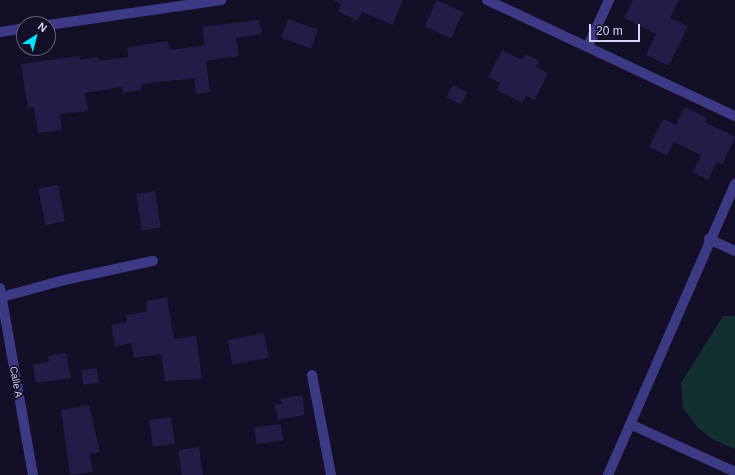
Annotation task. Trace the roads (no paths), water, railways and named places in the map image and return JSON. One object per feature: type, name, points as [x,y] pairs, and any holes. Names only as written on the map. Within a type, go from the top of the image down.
[{"type":"street","points":[[56,24],[221,0]]},
{"type":"street","points":[[487,0],[735,116]]},
{"type":"street","points":[[588,46],[610,0]]},
{"type":"street","points":[[0,32],[16,29]]},
{"type":"street","points":[[608,475],[632,424],[709,239],[735,184]]},
{"type":"street","points":[[709,239],[735,251]]},
{"type":"street","points":[[1,293],[153,262]]},
{"type":"street","name":"Calle A","points":[[1,293],[33,475]]},
{"type":"street","points":[[312,375],[331,475]]},
{"type":"street","points":[[632,424],[735,472]]}]
